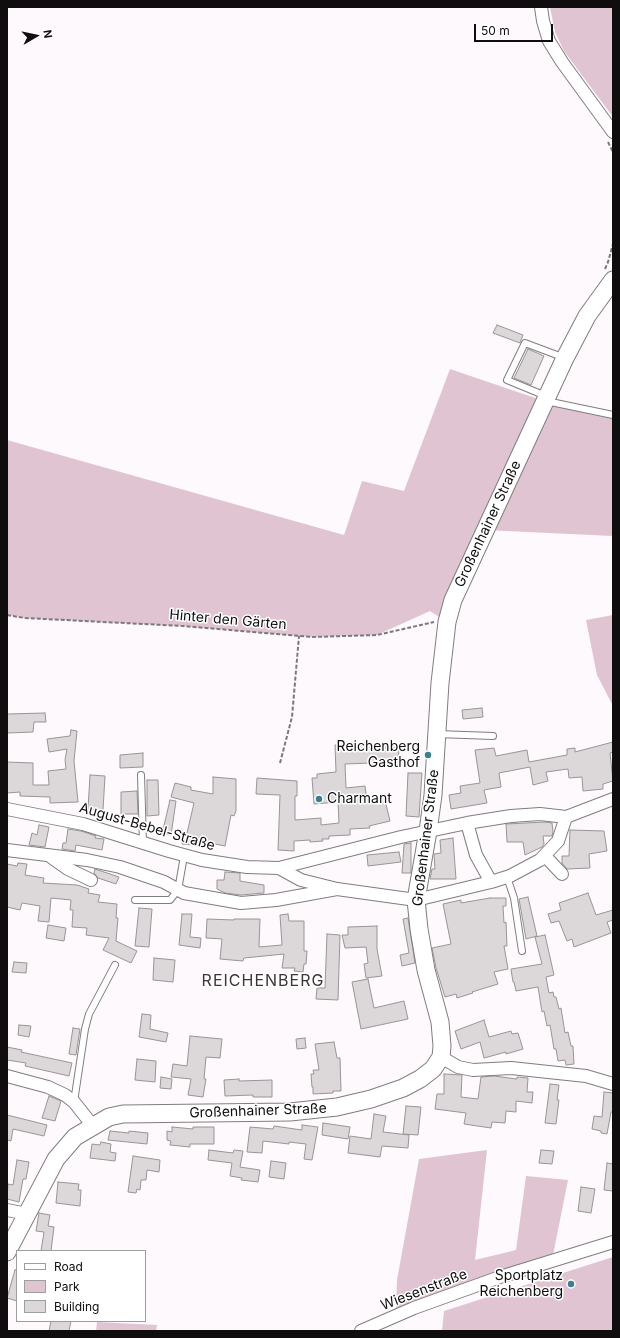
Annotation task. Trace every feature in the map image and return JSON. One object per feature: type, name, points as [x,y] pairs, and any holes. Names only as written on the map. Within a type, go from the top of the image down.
[{"type":"street","points":[[541,7],[543,21],[550,41],[562,62],[613,132]]},
{"type":"street","name":"Großenhainer Straße","points":[[7,1252],[56,1160],[75,1137],[109,1117],[123,1114],[290,1112],[337,1107],[371,1099],[403,1088],[420,1079],[433,1069],[441,1057],[442,1046],[440,1022],[426,970],[416,900],[433,796],[440,683],[447,622],[453,600],[545,399],[587,316],[613,280]]},
{"type":"street","name":"August-Bebel-Straße","points":[[7,809],[83,824],[184,856],[202,860],[247,867],[280,868],[428,831],[467,823],[511,816],[540,814],[566,817],[613,800]]},
{"type":"street","name":"August-Bebel-Straße","points":[[280,868],[301,880],[337,889],[416,900],[507,877],[540,860],[558,841],[566,817]]},
{"type":"street","points":[[467,823],[476,855],[491,882]]},
{"type":"street","name":"August-Bebel-Straße","points":[[7,850],[87,860],[120,868],[164,882],[184,893],[241,903],[276,900],[337,889]]},
{"type":"street","name":"August-Bebel-Straße","points":[[50,856],[68,869],[91,880]]},
{"type":"street","points":[[544,856],[562,874]]},
{"type":"street","points":[[441,1057],[458,1067],[472,1070],[511,1068],[586,1076],[613,1084]]},
{"type":"street","points":[[7,1076],[48,1087],[65,1095],[74,1102],[93,1126]]},
{"type":"street","points":[[7,1210],[27,1214]]},
{"type":"street","name":"Wiesenstraße","points":[[361,1331],[414,1308],[500,1277],[613,1242]]},
{"type":"lane","points":[[565,358],[525,343],[507,380],[545,399],[613,415]]},
{"type":"lane","points":[[437,734],[494,736]]},
{"type":"lane","points":[[141,775],[143,843]]},
{"type":"lane","points":[[135,900],[170,900],[178,890],[184,856]]},
{"type":"lane","points":[[507,877],[514,898],[522,951]]},
{"type":"lane","points":[[74,1102],[88,1014],[115,965]]},
{"type":"path","name":"Hinter den Gärten","points":[[7,615],[25,618],[183,626],[312,637],[377,635],[433,622],[447,622]]},
{"type":"path","points":[[280,763],[292,717],[299,636]]},
{"type":"green space","points":[[550,7],[613,7],[613,117],[564,51],[555,32]]},
{"type":"green space","points":[[450,369],[544,401],[613,415],[613,536],[485,530],[447,622],[430,611],[377,635],[312,637],[183,626],[25,618],[7,615],[7,440],[344,535],[362,481],[404,491]]},
{"type":"green space","points":[[613,615],[613,706],[597,675],[586,620]]},
{"type":"green space","points":[[487,1150],[475,1260],[516,1250],[526,1176],[568,1180],[553,1255],[396,1312],[397,1280],[419,1159]]},
{"type":"green space","name":"Sportplatz Reichenberg","points":[[613,1257],[613,1331],[442,1331],[444,1311]]},
{"type":"green space","points":[[97,1322],[157,1325],[156,1331],[96,1331]]},
{"type":"building","points":[[497,325],[523,335],[520,343],[493,333]]},
{"type":"building","points":[[528,349],[544,356],[531,385],[514,378]]},
{"type":"building","points":[[482,708],[483,717],[463,719],[462,710]]},
{"type":"building","points":[[45,713],[46,722],[34,722],[33,732],[7,733],[7,714]]},
{"type":"building","points":[[71,730],[77,731],[74,761],[78,802],[50,803],[50,797],[20,796],[20,792],[7,793],[7,762],[33,763],[33,785],[49,785],[48,771],[66,769],[65,760],[67,749],[49,752],[47,739],[70,736]]},
{"type":"building","points":[[613,742],[613,752],[610,753],[613,781],[603,784],[603,789],[583,791],[582,777],[569,778],[568,769],[546,772],[548,781],[533,785],[530,767],[499,773],[501,787],[484,790],[487,803],[451,809],[449,795],[461,793],[460,786],[480,783],[475,750],[494,748],[496,756],[527,750],[529,762],[567,755],[567,749],[575,748],[575,752]]},
{"type":"building","points":[[365,743],[365,747],[399,748],[398,765],[371,763],[345,764],[346,788],[365,786],[367,801],[384,796],[390,821],[369,826],[370,828],[350,829],[350,835],[329,836],[329,839],[322,839],[323,841],[294,841],[294,851],[278,850],[280,795],[256,794],[257,778],[297,781],[297,796],[295,796],[295,820],[321,818],[321,825],[339,823],[338,802],[314,804],[312,778],[317,778],[317,774],[336,772],[335,745]]},
{"type":"building","points":[[143,753],[143,767],[120,768],[120,755]]},
{"type":"building","points":[[408,773],[422,773],[419,817],[406,816]]},
{"type":"building","points":[[90,775],[105,776],[103,810],[88,809]]},
{"type":"building","points":[[213,777],[236,779],[236,811],[234,816],[231,815],[225,846],[195,840],[194,845],[182,844],[185,832],[187,833],[194,803],[171,797],[175,783],[191,787],[191,790],[213,794]]},
{"type":"building","points":[[147,780],[158,780],[159,815],[147,816]]},
{"type":"building","points":[[137,791],[138,814],[121,814],[121,792]]},
{"type":"building","points":[[170,800],[176,801],[171,835],[162,834]]},
{"type":"building","points":[[552,823],[553,832],[552,836],[543,836],[544,844],[542,847],[525,855],[523,842],[507,842],[506,824]]},
{"type":"building","points":[[39,825],[49,827],[45,847],[29,845],[32,833],[37,835]]},
{"type":"building","points":[[68,829],[81,831],[96,836],[95,838],[104,839],[102,850],[76,845],[75,851],[62,849],[63,843],[66,843]]},
{"type":"building","points":[[570,830],[604,831],[607,851],[589,854],[590,868],[567,869],[562,863],[562,856],[569,856]]},
{"type":"building","points":[[453,838],[456,879],[430,879],[432,869],[435,869],[434,854],[441,853],[440,840]]},
{"type":"building","points":[[411,843],[411,873],[402,873],[404,844]]},
{"type":"building","points":[[399,852],[401,862],[368,866],[367,855]]},
{"type":"building","points":[[18,863],[27,864],[25,875],[44,878],[43,883],[77,885],[89,889],[88,893],[100,895],[98,902],[117,904],[116,918],[118,918],[116,941],[137,951],[131,963],[103,950],[109,938],[86,935],[87,928],[72,927],[73,910],[70,910],[71,900],[51,898],[49,922],[38,921],[40,906],[22,903],[20,910],[7,907],[7,864],[17,866]]},
{"type":"building","points":[[95,869],[119,877],[116,884],[98,878],[94,873]]},
{"type":"building","points":[[225,872],[240,873],[240,881],[264,885],[264,893],[241,895],[225,893],[217,889],[217,880],[224,880]]},
{"type":"building","points":[[588,893],[596,915],[613,910],[613,920],[607,922],[611,933],[574,947],[572,939],[567,941],[559,921],[551,923],[548,914],[561,910],[559,903]]},
{"type":"building","points":[[528,897],[537,936],[526,939],[519,899]]},
{"type":"building","points":[[490,898],[506,898],[506,906],[503,906],[504,923],[506,922],[507,946],[504,946],[508,969],[494,972],[498,984],[457,998],[456,994],[445,997],[436,968],[432,948],[451,944],[443,904],[461,900],[461,903]]},
{"type":"building","points":[[139,908],[152,909],[149,947],[135,946]]},
{"type":"building","points":[[182,914],[192,914],[190,937],[201,938],[200,948],[179,945]]},
{"type":"building","points":[[288,914],[289,921],[304,921],[304,951],[307,951],[306,964],[304,964],[303,972],[294,971],[295,968],[282,968],[284,954],[244,958],[243,961],[220,959],[222,939],[206,938],[207,919],[260,919],[259,947],[282,945],[280,915]]},
{"type":"building","points":[[408,918],[415,963],[402,966],[400,955],[409,953],[403,919]]},
{"type":"building","points":[[48,925],[66,928],[64,941],[46,938]]},
{"type":"building","points":[[377,926],[377,949],[382,976],[366,978],[364,964],[368,963],[366,947],[345,948],[342,935],[348,935],[348,927]]},
{"type":"building","points":[[327,934],[340,935],[338,1000],[316,999],[317,988],[325,988]]},
{"type":"building","points":[[545,935],[554,975],[546,977],[549,993],[553,992],[559,1009],[561,1008],[565,1033],[568,1032],[571,1046],[573,1046],[574,1064],[566,1065],[565,1060],[558,1061],[556,1049],[554,1049],[550,1025],[547,1026],[544,1011],[542,1012],[538,987],[516,991],[513,982],[511,969],[542,964],[535,937]]},
{"type":"building","points":[[154,958],[175,960],[173,982],[153,980]]},
{"type":"building","points":[[14,962],[27,963],[26,973],[12,972]]},
{"type":"building","points":[[368,979],[374,1008],[404,1001],[408,1019],[361,1029],[352,982]]},
{"type":"building","points":[[142,1014],[151,1015],[150,1029],[168,1033],[166,1042],[139,1037]]},
{"type":"building","points":[[484,1020],[489,1037],[511,1031],[512,1034],[518,1033],[523,1049],[484,1058],[480,1042],[461,1049],[455,1031]]},
{"type":"building","points":[[19,1025],[31,1026],[29,1037],[18,1035]]},
{"type":"building","points":[[73,1028],[80,1029],[76,1055],[69,1054]]},
{"type":"building","points":[[190,1036],[222,1039],[220,1058],[206,1057],[204,1079],[206,1079],[203,1097],[188,1095],[191,1079],[171,1077],[173,1064],[187,1066]]},
{"type":"building","points":[[305,1038],[306,1048],[297,1049],[296,1039]]},
{"type":"building","points":[[334,1042],[337,1058],[340,1058],[341,1091],[313,1094],[311,1074],[314,1074],[313,1070],[319,1070],[315,1044]]},
{"type":"building","points":[[7,1047],[22,1050],[21,1052],[72,1063],[69,1076],[25,1066],[26,1063],[7,1060]]},
{"type":"building","points":[[137,1059],[156,1061],[155,1082],[135,1080]]},
{"type":"building","points":[[444,1074],[462,1075],[461,1097],[478,1099],[481,1077],[494,1076],[517,1079],[517,1077],[528,1078],[527,1092],[533,1092],[532,1103],[516,1101],[516,1112],[506,1111],[505,1123],[492,1122],[491,1128],[464,1124],[466,1113],[435,1109],[437,1094],[444,1094]]},
{"type":"building","points":[[161,1077],[172,1079],[171,1089],[160,1088]]},
{"type":"building","points":[[239,1079],[239,1081],[272,1080],[272,1097],[253,1097],[253,1095],[225,1096],[224,1080]]},
{"type":"building","points":[[550,1084],[559,1085],[556,1124],[545,1123]]},
{"type":"building","points":[[604,1092],[613,1093],[613,1112],[611,1112],[607,1134],[592,1129],[594,1116],[602,1117]]},
{"type":"building","points":[[49,1096],[61,1101],[55,1121],[42,1118]]},
{"type":"building","points":[[406,1106],[421,1107],[418,1135],[403,1134]]},
{"type":"building","points":[[374,1114],[386,1116],[383,1132],[409,1135],[408,1148],[382,1146],[380,1157],[348,1153],[350,1136],[371,1139]]},
{"type":"building","points":[[7,1115],[47,1125],[44,1136],[13,1129],[11,1141],[7,1140]]},
{"type":"building","points":[[323,1123],[350,1127],[348,1139],[322,1135]]},
{"type":"building","points":[[302,1125],[318,1127],[312,1160],[304,1159],[306,1144],[263,1141],[262,1153],[247,1152],[250,1127],[273,1129],[274,1126],[302,1130]]},
{"type":"building","points":[[172,1127],[193,1129],[193,1127],[214,1127],[214,1144],[190,1144],[190,1147],[170,1145],[171,1141],[167,1140],[167,1131],[172,1132]]},
{"type":"building","points":[[110,1131],[148,1133],[147,1144],[108,1140]]},
{"type":"building","points":[[101,1142],[111,1144],[110,1152],[116,1153],[115,1161],[90,1158],[92,1144],[100,1145]]},
{"type":"building","points":[[209,1150],[233,1153],[234,1150],[243,1151],[240,1167],[260,1170],[258,1182],[241,1180],[242,1178],[230,1176],[232,1163],[208,1160]]},
{"type":"building","points":[[541,1150],[554,1151],[552,1164],[539,1163]]},
{"type":"building","points":[[133,1156],[160,1160],[159,1172],[147,1170],[146,1180],[141,1180],[140,1190],[137,1189],[136,1193],[128,1192]]},
{"type":"building","points":[[17,1160],[29,1162],[26,1179],[23,1179],[19,1202],[7,1199],[8,1184],[13,1185]]},
{"type":"building","points":[[271,1161],[286,1163],[284,1179],[269,1177]]},
{"type":"building","points":[[607,1163],[613,1164],[613,1191],[604,1190]]},
{"type":"building","points":[[58,1182],[79,1184],[78,1190],[81,1190],[80,1206],[56,1203]]},
{"type":"building","points":[[581,1187],[595,1189],[591,1213],[578,1211]]},
{"type":"building","points":[[39,1213],[50,1215],[48,1226],[54,1227],[51,1250],[41,1250],[44,1232],[36,1231]]},
{"type":"building","points":[[15,1270],[16,1270],[16,1301],[7,1298]]},
{"type":"building","points":[[51,1322],[71,1322],[69,1331],[49,1331]]},
{"type":"place","name":"Reichenberg Gasthof","points":[[428,755]]},
{"type":"place","name":"Charmant","points":[[319,799]]},
{"type":"place","name":"Sportplatz Reichenberg","points":[[571,1284]]},
{"type":"district","name":"REICHENBERG","points":[[263,981]]}]
